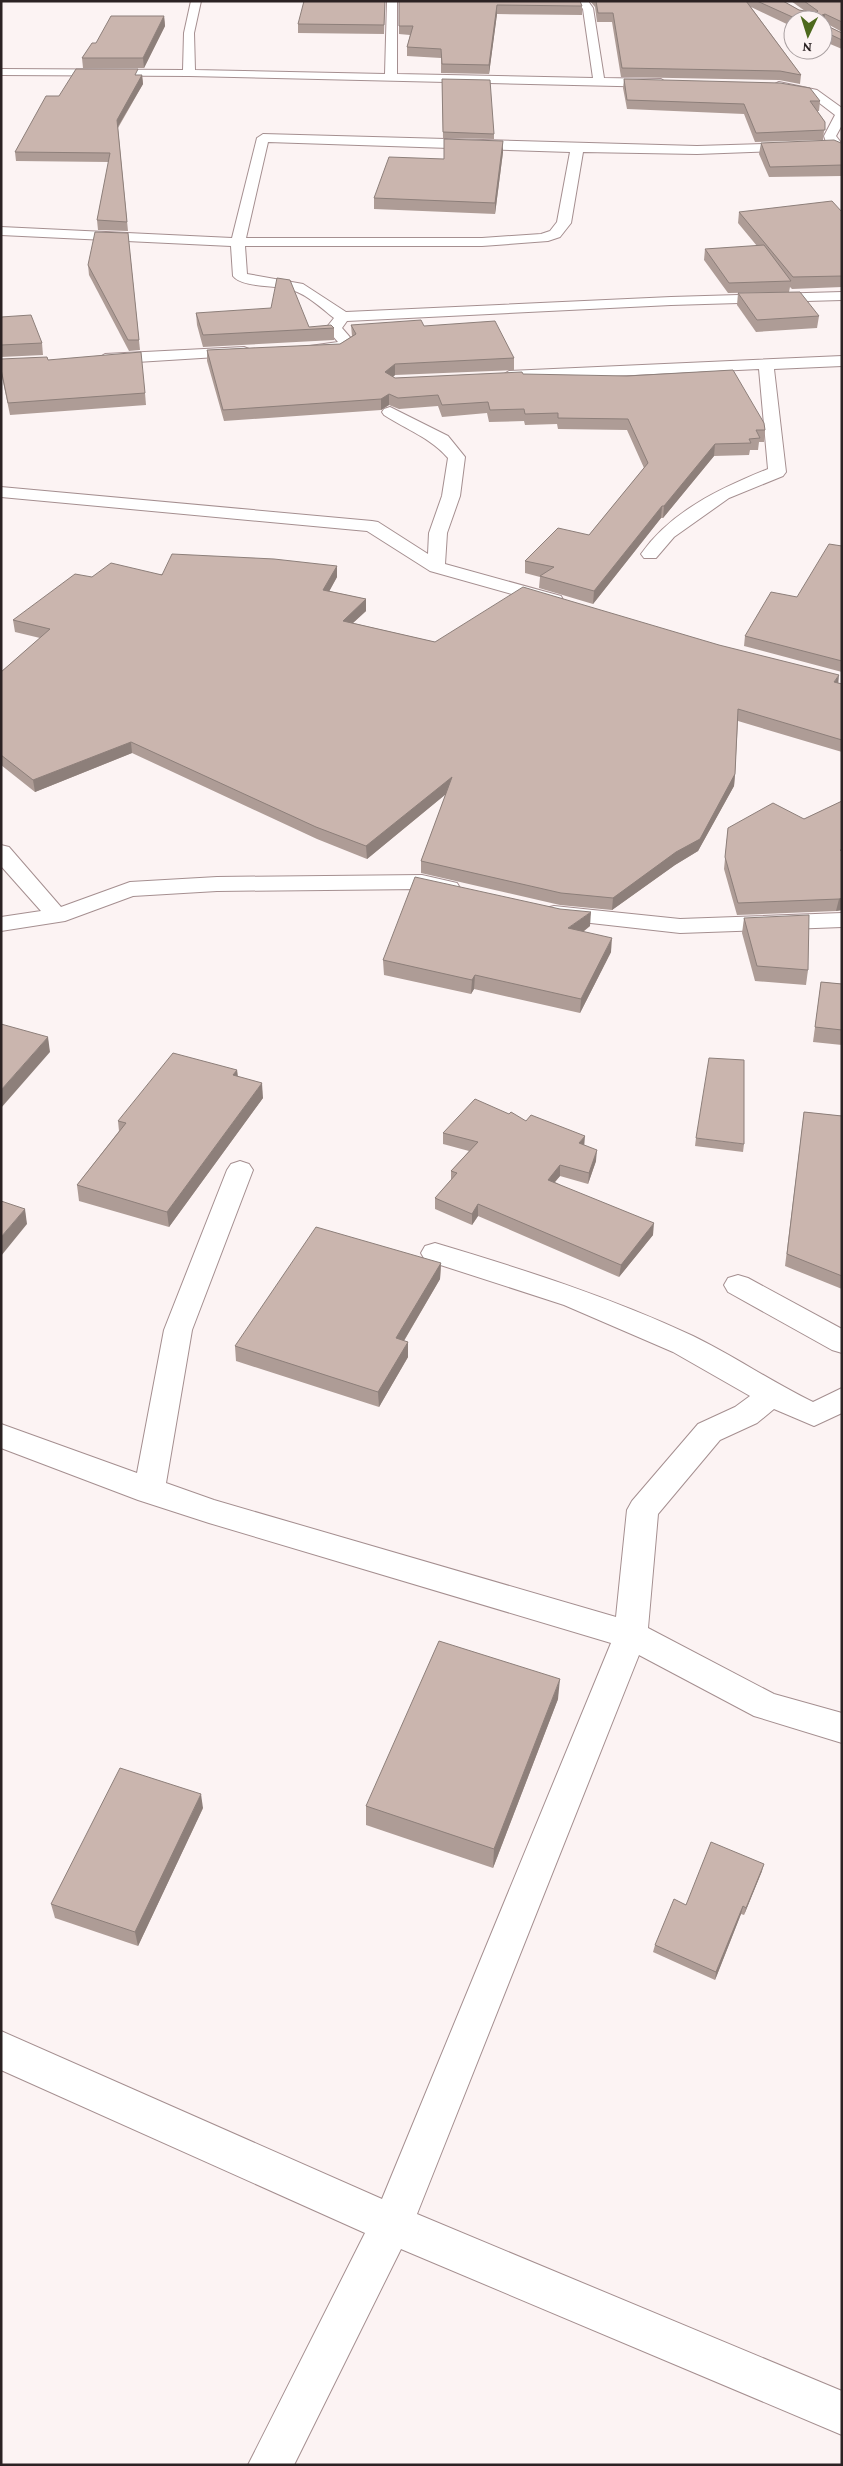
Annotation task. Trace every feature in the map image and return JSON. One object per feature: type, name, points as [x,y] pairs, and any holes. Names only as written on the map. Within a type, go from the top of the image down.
[{"type":"street","points":[[188,73],[189,33],[196,1]]},
{"type":"street","points":[[391,77],[392,1]]},
{"type":"street","points":[[582,1],[588,8],[599,82]]},
{"type":"street","points":[[1,72],[188,73],[669,83]]},
{"type":"street","points":[[769,86],[807,89],[823,97],[841,114],[830,136],[838,147]]},
{"type":"street","points":[[838,147],[697,150],[263,138],[238,242],[240,276],[250,280],[297,287],[308,291],[343,317],[671,301],[842,296]]},
{"type":"street","points":[[1,231],[238,242],[482,242],[549,236],[556,234],[564,223],[577,148]]},
{"type":"street","points":[[301,349],[340,348],[347,343],[334,328],[343,317]]},
{"type":"street","points":[[88,360],[262,351]]},
{"type":"street","points":[[492,377],[842,362]]},
{"type":"street","points":[[650,554],[668,533],[723,494],[777,472],[766,364]]},
{"type":"street","points":[[390,412],[413,427],[442,440],[457,457],[450,496],[438,533],[436,567]]},
{"type":"street","points":[[1,492],[372,526],[436,567],[571,604]]},
{"type":"street","points":[[1,852],[57,916]]},
{"type":"street","points":[[1,924],[57,916],[130,890],[218,884],[422,882],[468,893]]},
{"type":"street","points":[[532,908],[560,914],[680,926],[842,920]]},
{"type":"street","points":[[149,1491],[178,1330],[240,1170]]},
{"type":"street","points":[[435,1252],[574,1298],[683,1344],[772,1395],[814,1415],[842,1399]]},
{"type":"street","points":[[738,1285],[842,1342]]},
{"type":"street","points":[[270,2465],[392,2224],[631,1635],[643,1510],[710,1432],[746,1415],[772,1395]]},
{"type":"street","points":[[1,1436],[149,1491],[209,1511],[631,1635],[766,1706],[842,1728]]},
{"type":"street","points":[[1,2050],[392,2224],[842,2413]]},
{"type":"building","points":[[304,1],[385,1],[384,25],[298,24]]},
{"type":"building","points":[[399,1],[580,1],[582,6],[497,5],[489,65],[442,64],[441,49],[407,47],[413,26],[399,26]]},
{"type":"building","points":[[596,1],[746,1],[783,51],[783,60],[790,60],[801,75],[780,71],[622,68],[613,13],[598,13]]},
{"type":"building","points":[[757,1],[783,1],[799,10],[783,10],[783,13]]},
{"type":"building","points":[[804,1],[842,1],[842,22],[833,18],[833,10],[817,10]]},
{"type":"building","points":[[111,16],[164,16],[143,58],[82,58],[92,43],[96,43]]},
{"type":"building","points":[[833,29],[842,33],[842,40],[833,36]]},
{"type":"building","points":[[76,69],[138,69],[135,75],[142,75],[117,120],[127,222],[97,220],[110,153],[15,152],[46,96],[59,96]]},
{"type":"building","points":[[442,79],[490,80],[494,134],[443,132]]},
{"type":"building","points":[[624,79],[780,83],[810,88],[820,101],[810,101],[825,122],[825,130],[756,133],[744,104],[627,100]]},
{"type":"building","points":[[444,139],[503,141],[495,203],[374,198],[389,157],[444,159]]},
{"type":"building","points":[[834,140],[842,144],[842,165],[770,167],[761,143]]},
{"type":"building","points":[[832,201],[842,212],[842,276],[793,277],[739,212]]},
{"type":"building","points":[[95,232],[128,233],[139,340],[128,340],[88,265]]},
{"type":"building","points":[[764,245],[791,281],[729,283],[705,249]]},
{"type":"building","points":[[277,278],[290,280],[309,327],[331,325],[334,328],[203,335],[196,313],[271,308]]},
{"type":"building","points":[[800,292],[819,316],[757,320],[738,293]]},
{"type":"building","points":[[31,315],[42,343],[1,345],[1,317]]},
{"type":"building","points":[[421,320],[424,326],[495,321],[514,358],[395,364],[385,372],[395,378],[522,372],[523,374],[627,376],[733,370],[764,423],[765,430],[756,430],[760,438],[749,439],[751,443],[715,444],[664,506],[662,506],[594,591],[540,576],[554,567],[525,561],[558,528],[589,535],[648,463],[628,419],[558,418],[558,413],[525,414],[524,409],[490,410],[488,402],[442,405],[438,395],[398,398],[389,394],[381,399],[223,410],[207,350],[340,344],[356,334],[351,325]]},
{"type":"building","points":[[141,352],[145,393],[8,403],[1,369],[1,359],[47,357],[48,360]]},
{"type":"building","points":[[829,544],[842,546],[842,661],[745,636],[771,592],[797,597]]},
{"type":"building","points":[[172,554],[274,559],[337,566],[323,590],[366,599],[343,621],[435,642],[523,587],[719,645],[839,675],[834,682],[842,684],[842,740],[738,709],[735,774],[700,839],[676,852],[613,898],[561,893],[421,861],[452,777],[366,846],[316,827],[131,742],[33,780],[1,755],[1,672],[50,629],[13,620],[75,574],[92,577],[111,563],[162,575]]},
{"type":"building","points":[[842,801],[842,850],[840,850],[842,852],[842,898],[738,903],[725,857],[728,828],[773,803],[804,819]]},
{"type":"building","points":[[415,877],[560,909],[591,912],[568,928],[612,938],[581,999],[475,975],[472,980],[383,960]]},
{"type":"building","points":[[809,915],[808,970],[757,966],[744,918]]},
{"type":"building","points":[[821,982],[842,984],[842,1030],[815,1027]]},
{"type":"building","points":[[1,1024],[48,1037],[1,1090]]},
{"type":"building","points":[[173,1053],[237,1070],[233,1075],[262,1083],[167,1212],[77,1185],[126,1123],[118,1121]]},
{"type":"building","points":[[709,1058],[744,1060],[744,1144],[696,1138]]},
{"type":"building","points":[[475,1099],[509,1114],[511,1112],[526,1121],[531,1115],[585,1136],[579,1143],[597,1150],[589,1173],[560,1165],[548,1180],[654,1223],[621,1265],[478,1204],[472,1214],[435,1198],[457,1173],[451,1171],[478,1142],[443,1133]]},
{"type":"building","points":[[804,1112],[842,1116],[842,1276],[787,1254]]},
{"type":"building","points":[[1,1201],[25,1209],[1,1237]]},
{"type":"building","points":[[316,1227],[441,1263],[396,1338],[408,1342],[378,1392],[235,1346]]},
{"type":"building","points":[[439,1641],[560,1679],[494,1849],[366,1806]]},
{"type":"building","points":[[120,1768],[201,1794],[135,1932],[51,1904]]},
{"type":"building","points":[[711,1842],[764,1864],[746,1908],[743,1906],[716,1972],[655,1945],[674,1899],[686,1905]]}]
